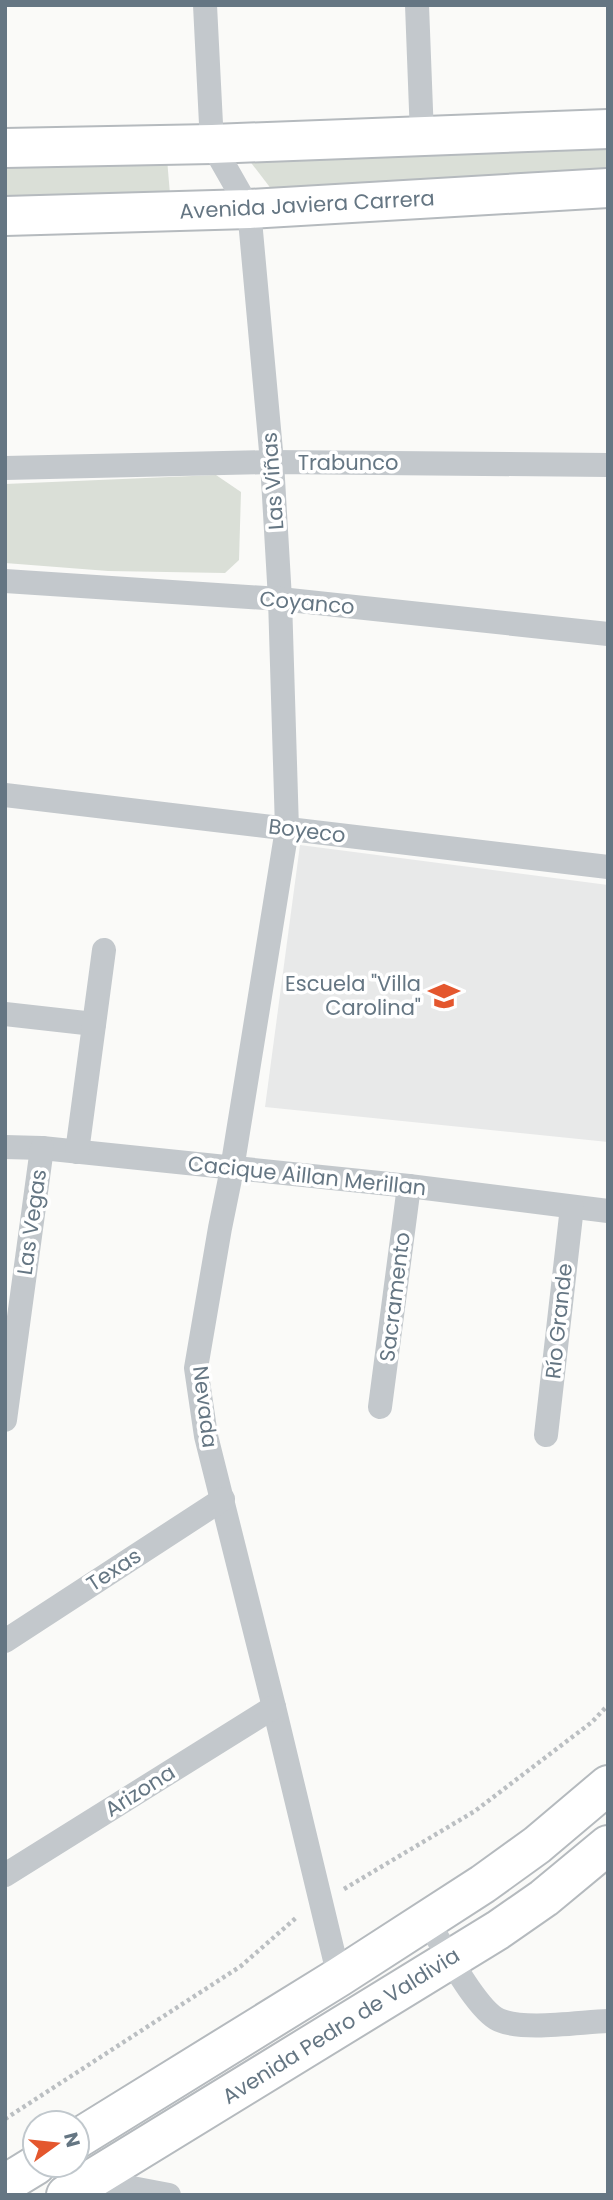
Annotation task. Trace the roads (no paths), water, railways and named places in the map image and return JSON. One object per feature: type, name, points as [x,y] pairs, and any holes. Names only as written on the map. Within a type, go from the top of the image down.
[{"type":"main road","points":[[5,148],[212,144],[608,129]]},
{"type":"main road","name":"Avenida Javiera Carrera","points":[[5,216],[248,209],[608,188]]},
{"type":"main road","name":"Avenida Pedro de Valdivia","points":[[91,2130],[339,1977],[482,1884],[537,1845],[608,1785]]},
{"type":"main road","name":"Avenida Pedro de Valdivia","points":[[78,2187],[544,1898],[608,1845]]},
{"type":"main road","points":[[5,2184],[21,2174]]},
{"type":"street","points":[[205,5],[212,144]]},
{"type":"street","points":[[417,5],[422,136]]},
{"type":"street","name":"Las Viñas","points":[[212,144],[248,209],[272,462],[280,599],[287,829]]},
{"type":"street","name":"Trabunco","points":[[5,468],[272,462],[608,464]]},
{"type":"street","name":"Coyanco","points":[[5,581],[280,599],[608,634]]},
{"type":"street","name":"Boyeco","points":[[5,795],[608,867]]},
{"type":"street","name":"Nevada","points":[[287,829],[232,1169],[196,1368],[206,1436],[339,1977]]},
{"type":"street","points":[[77,1152],[104,950]]},
{"type":"street","points":[[5,1014],[94,1024]]},
{"type":"street","name":"Cacique Aillan Merillan","points":[[5,1147],[42,1148],[409,1186],[608,1211]]},
{"type":"street","name":"Las Vegas","points":[[5,1420],[42,1148]]},
{"type":"street","name":"Sacramento","points":[[380,1407],[409,1186]]},
{"type":"street","name":"Río Grande","points":[[546,1435],[572,1207]]},
{"type":"street","name":"Texas","points":[[5,1642],[223,1499]]},
{"type":"street","name":"Arizona","points":[[5,1875],[274,1707]]},
{"type":"street","points":[[426,1919],[475,1997],[498,2020],[519,2025],[608,2021]]},
{"type":"street","points":[[78,2187],[169,2195]]},
{"type":"place","name":"Escuela \"Villa Carolina\"","points":[[444,996]]}]
